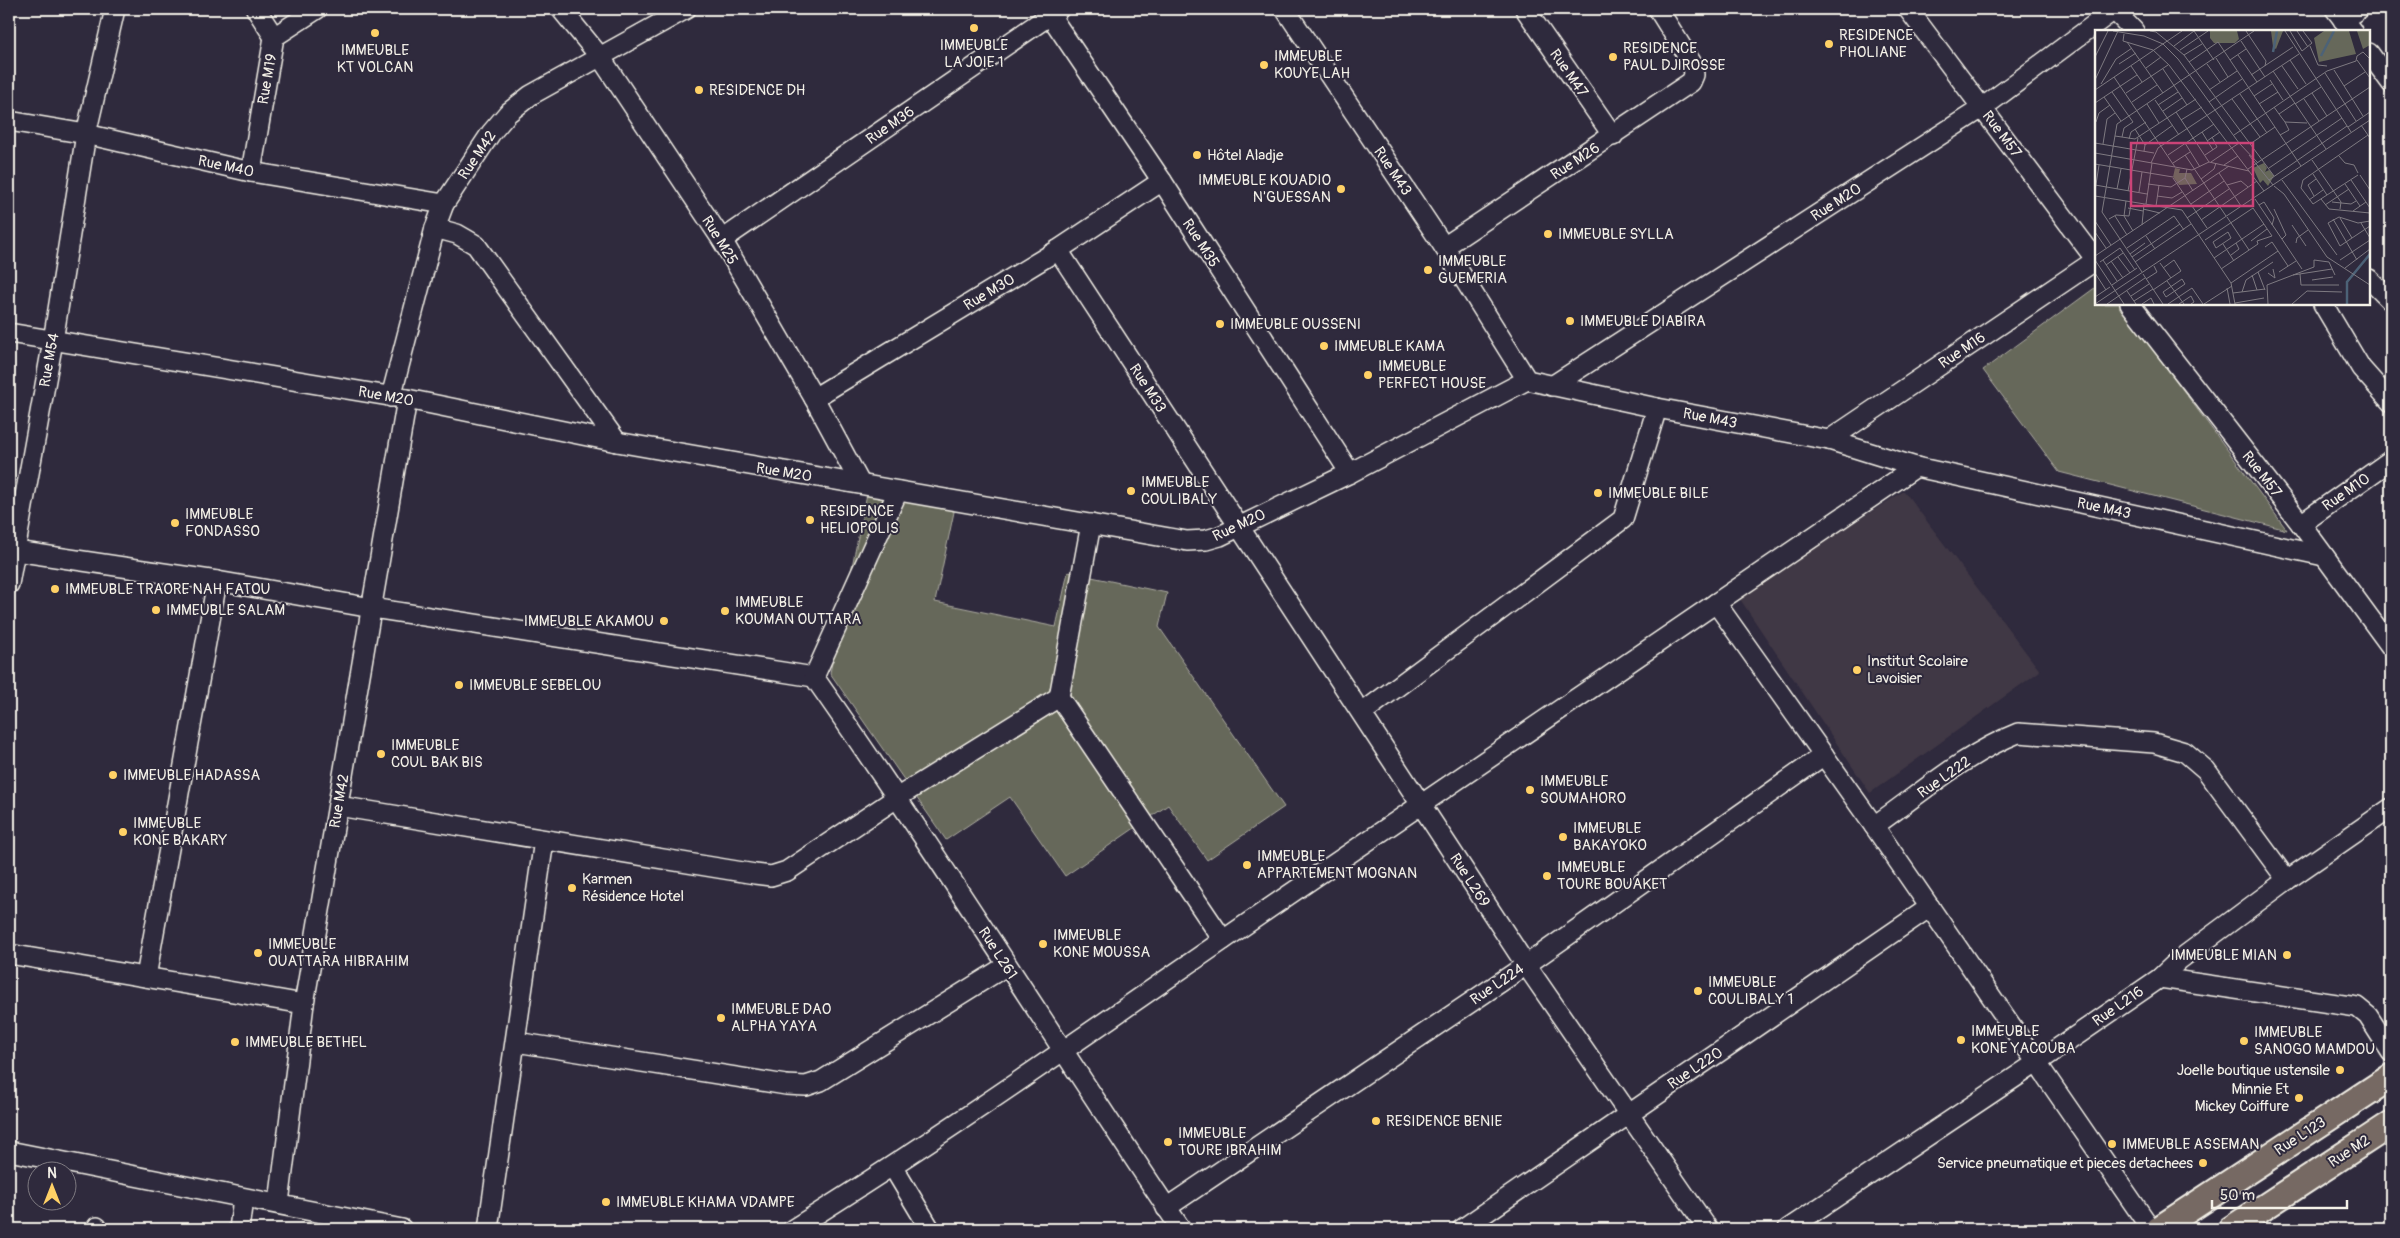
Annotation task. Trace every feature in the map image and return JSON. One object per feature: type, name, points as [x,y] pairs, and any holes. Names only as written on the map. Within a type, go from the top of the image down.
[{"type":"main road","name":"Rue L123","points":[[2159,1229],[2391,1077]]},
{"type":"main road","name":"Rue M2","points":[[2231,1229],[2391,1124]]},
{"type":"street","name":"Rue M54","points":[[9,584],[12,551],[53,340],[86,134],[115,9]]},
{"type":"street","points":[[256,9],[274,37]]},
{"type":"street","name":"Rue M19","points":[[251,172],[274,37],[317,9]]},
{"type":"street","name":"Rue M25","points":[[561,9],[601,58],[722,240],[814,398],[860,483]]},
{"type":"street","name":"Rue M42","points":[[279,1203],[304,1004],[372,608],[399,398],[435,228],[444,204],[491,133],[508,113],[531,95],[601,58],[686,9]]},
{"type":"street","name":"Rue M43","points":[[1286,9],[1444,247],[1527,380],[1657,408],[1829,440],[1916,467],[2324,556]]},
{"type":"street","name":"Rue M47","points":[[1525,9],[1613,136]]},
{"type":"street","name":"Rue M26","points":[[1444,247],[1613,136],[1691,82],[1694,75],[1693,66],[1658,9]]},
{"type":"street","name":"Rue M57","points":[[1908,9],[2095,259]]},
{"type":"street","points":[[2114,9],[2133,30]]},
{"type":"street","name":"Rue M20","points":[[1552,386],[1982,108],[2114,9]]},
{"type":"street","points":[[2343,20],[2359,9]]},
{"type":"street","name":"Rue M35","points":[[1054,12],[1350,473]]},
{"type":"street","name":"Rue M36","points":[[722,240],[1054,12]]},
{"type":"street","points":[[2370,54],[2391,83]]},
{"type":"street","name":"Rue M40","points":[[9,121],[86,134],[251,172],[444,204]]},
{"type":"street","name":"Rue M30","points":[[814,398],[1058,250],[1162,182]]},
{"type":"street","points":[[435,228],[457,234],[476,245],[617,442]]},
{"type":"street","name":"Rue M33","points":[[1058,250],[1238,526]]},
{"type":"street","name":"Rue M16","points":[[1829,440],[2095,261]]},
{"type":"street","points":[[2370,280],[2391,301]]},
{"type":"street","name":"Rue M57","points":[[2131,305],[2301,524],[2391,647]]},
{"type":"street","points":[[2324,305],[2361,368],[2391,402]]},
{"type":"street","name":"Rue M20","points":[[9,333],[399,398],[617,442],[1187,541],[1206,540],[1220,536],[1350,473],[1527,380]]},
{"type":"street","points":[[1362,713],[1623,519],[1657,408]]},
{"type":"street","name":"Rue M10","points":[[2301,524],[2391,460]]},
{"type":"street","points":[[793,1229],[893,1167],[1063,1052],[1420,804],[1916,467]]},
{"type":"street","points":[[12,551],[216,581],[372,608],[814,677],[898,491]]},
{"type":"street","points":[[1091,524],[1059,697],[1223,940]]},
{"type":"street","name":"Rue L269","points":[[1238,526],[1526,965],[1708,1229]]},
{"type":"street","points":[[146,977],[216,581]]},
{"type":"street","points":[[1716,603],[1874,826],[2151,1229]]},
{"type":"street","name":"Rue L261","points":[[814,677],[898,797],[1006,966],[1181,1229]]},
{"type":"street","points":[[338,806],[771,876],[787,872],[898,797],[1059,697]]},
{"type":"street","name":"Rue L222","points":[[1874,826],[1976,754],[1997,741],[2018,733],[2154,743],[2185,752],[2206,770],[2287,880]]},
{"type":"street","name":"Rue L224","points":[[1166,1208],[1526,965],[1824,755]]},
{"type":"street","name":"Rue L216","points":[[1788,1229],[2036,1064],[2160,978],[2179,960],[2287,880],[2391,808]]},
{"type":"street","points":[[488,1229],[544,840]]},
{"type":"street","name":"Rue L220","points":[[1462,1229],[1930,907]]},
{"type":"street","points":[[9,954],[304,1004]]},
{"type":"street","points":[[516,1042],[786,1085],[806,1086],[820,1081],[1006,966]]},
{"type":"street","points":[[2160,978],[2357,1007],[2368,1016],[2391,1052]]},
{"type":"street","points":[[9,1151],[244,1199],[279,1203],[402,1229]]},
{"type":"street","points":[[893,1167],[930,1229]]},
{"type":"street","points":[[239,1229],[244,1199]]},
{"type":"shaded area","points":[[1904,491],[2040,671],[1870,793],[1738,596]]},
{"type":"green space","points":[[2095,288],[2095,305],[2120,305],[2287,530],[2059,472],[1983,370]]},
{"type":"green space","points":[[868,489],[955,507],[935,602],[1056,627],[1068,572],[1167,593],[1159,627],[1284,807],[1207,860],[1168,805],[1065,876],[1010,797],[946,840],[830,673]]},
{"type":"place","name":"IMMEUBLE LA JOIE 1","points":[[974,28]]},
{"type":"place","name":"IMMEUBLE KT VOLCAN","points":[[375,33]]},
{"type":"place","name":"RESIDENCE PHOLIANE","points":[[1829,44]]},
{"type":"place","name":"RESIDENCE PAUL DJIROSSE","points":[[1613,57]]},
{"type":"place","name":"IMMEUBLE KOUYE LAH","points":[[1264,65]]},
{"type":"place","name":"RESIDENCE DH","points":[[699,90]]},
{"type":"place","name":"Hôtel Aladje","points":[[1197,155]]},
{"type":"place","name":"IMMEUBLE KOUADIO N'GUESSAN","points":[[1341,189]]},
{"type":"place","name":"IMMEUBLE SYLLA","points":[[1548,234]]},
{"type":"place","name":"IMMEUBLE GUEMERIA","points":[[1428,270]]},
{"type":"place","name":"IMMEUBLE DIABIRA","points":[[1570,321]]},
{"type":"place","name":"IMMEUBLE OUSSENI","points":[[1220,324]]},
{"type":"place","name":"IMMEUBLE KAMA","points":[[1324,346]]},
{"type":"place","name":"IMMEUBLE PERFECT HOUSE","points":[[1368,375]]},
{"type":"place","name":"IMMEUBLE COULIBALY","points":[[1131,491]]},
{"type":"place","name":"IMMEUBLE BILE","points":[[1598,493]]},
{"type":"place","name":"RESIDENCE HELIOPOLIS","points":[[810,520]]},
{"type":"place","name":"IMMEUBLE FONDASSO","points":[[175,523]]},
{"type":"place","name":"IMMEUBLE TRAORE NAH FATOU","points":[[55,589]]},
{"type":"place","name":"IMMEUBLE SALAM","points":[[156,610]]},
{"type":"place","name":"IMMEUBLE KOUMAN OUTTARA","points":[[725,611]]},
{"type":"place","name":"IMMEUBLE AKAMOU","points":[[664,621]]},
{"type":"place","name":"Institut Scolaire Lavoisier","points":[[1857,670]]},
{"type":"place","name":"IMMEUBLE SEBELOU","points":[[459,685]]},
{"type":"place","name":"IMMEUBLE COUL BAK BIS","points":[[381,754]]},
{"type":"place","name":"IMMEUBLE HADASSA","points":[[113,775]]},
{"type":"place","name":"IMMEUBLE SOUMAHORO","points":[[1530,790]]},
{"type":"place","name":"IMMEUBLE KONE BAKARY","points":[[123,832]]},
{"type":"place","name":"IMMEUBLE BAKAYOKO","points":[[1563,837]]},
{"type":"place","name":"IMMEUBLE APPARTEMENT MOGNAN","points":[[1247,865]]},
{"type":"place","name":"IMMEUBLE TOURE BOUAKET","points":[[1547,876]]},
{"type":"place","name":"Karmen Résidence Hotel","points":[[572,888]]},
{"type":"place","name":"IMMEUBLE KONE MOUSSA","points":[[1043,944]]},
{"type":"place","name":"IMMEUBLE OUATTARA HIBRAHIM","points":[[258,953]]},
{"type":"place","name":"IMMEUBLE MIAN","points":[[2287,955]]},
{"type":"place","name":"IMMEUBLE COULIBALY 1","points":[[1698,991]]},
{"type":"place","name":"IMMEUBLE DAO ALPHA YAYA","points":[[721,1018]]},
{"type":"place","name":"IMMEUBLE KONE YACOUBA","points":[[1961,1040]]},
{"type":"place","name":"IMMEUBLE SANOGO MAMDOU","points":[[2244,1041]]},
{"type":"place","name":"IMMEUBLE BETHEL","points":[[235,1042]]},
{"type":"place","name":"Joelle boutique ustensile","points":[[2340,1070]]},
{"type":"place","name":"Minnie Et Mickey Coiffure","points":[[2299,1098]]},
{"type":"place","name":"RESIDENCE BENIE","points":[[1376,1121]]},
{"type":"place","name":"IMMEUBLE TOURE IBRAHIM","points":[[1168,1142]]},
{"type":"place","name":"IMMEUBLE ASSEMAN","points":[[2112,1144]]},
{"type":"place","name":"Service pneumatique et pieces detachees","points":[[2203,1163]]},
{"type":"place","name":"IMMEUBLE KHAMA VDAMPE","points":[[606,1202]]}]
